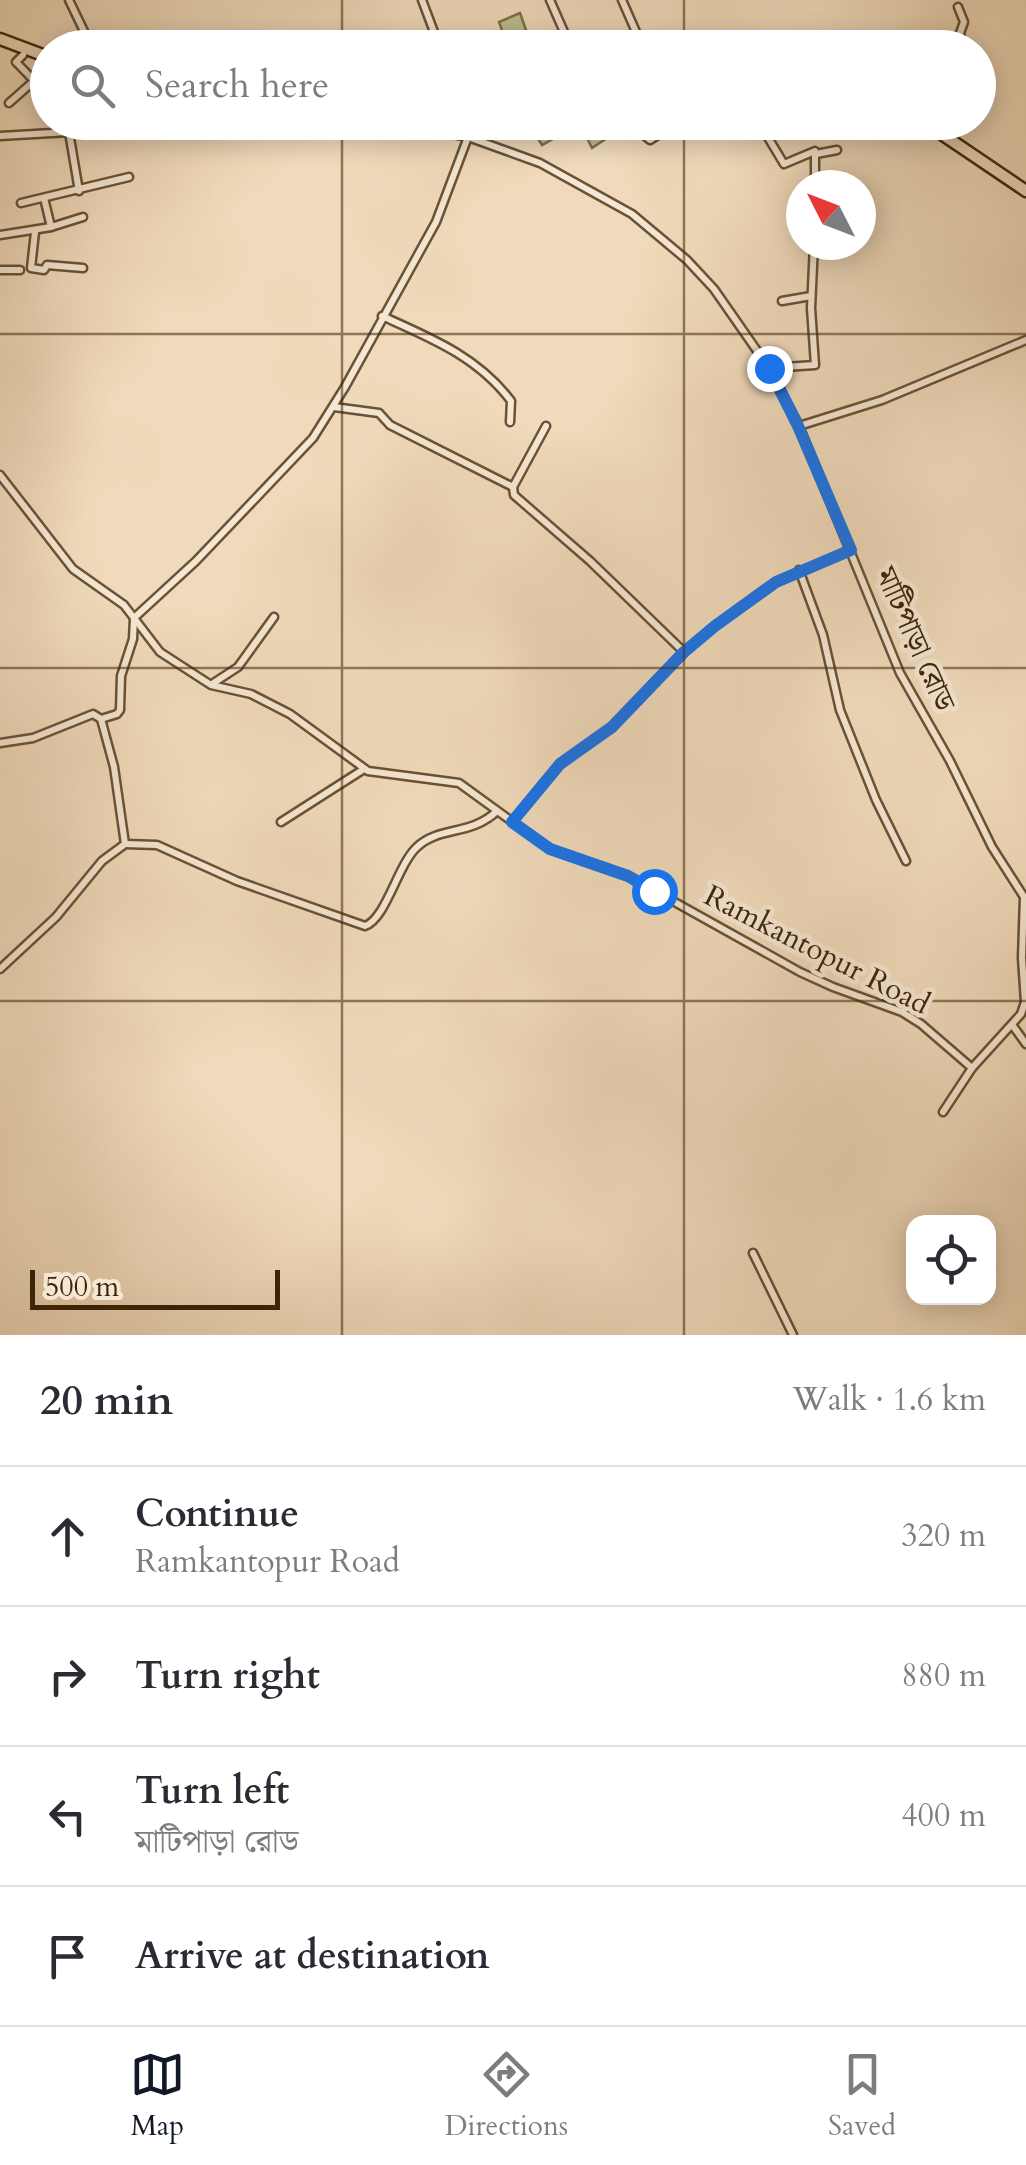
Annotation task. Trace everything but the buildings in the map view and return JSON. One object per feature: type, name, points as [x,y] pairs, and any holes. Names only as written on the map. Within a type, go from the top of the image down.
[{"type":"main road","points":[[0,42],[30,55]]},
{"type":"main road","points":[[0,42],[30,53]]},
{"type":"main road","points":[[951,140],[1026,191]]},
{"type":"street","points":[[70,0],[84,30]]},
{"type":"street","points":[[422,0],[433,30]]},
{"type":"street","points":[[550,0],[563,30]]},
{"type":"street","points":[[622,0],[635,30]]},
{"type":"street","points":[[958,7],[964,22],[961,30]]},
{"type":"street","points":[[23,54],[16,62],[30,75]]},
{"type":"street","points":[[9,103],[30,84]]},
{"type":"street","points":[[0,136],[30,134]]},
{"type":"street","points":[[71,140],[79,191]]},
{"type":"street","points":[[101,719],[120,710],[121,676],[133,639],[134,618],[196,561],[289,464],[334,406],[436,222],[467,140]]},
{"type":"street","name":"মাটিপাড়া রোড","points":[[476,140],[540,163],[613,202],[655,230],[714,290],[769,368],[798,426],[900,673],[950,761],[984,833],[1024,897],[1022,958],[1026,1002],[1013,1026]]},
{"type":"street","points":[[770,140],[784,164],[811,150],[816,154],[837,150]]},
{"type":"street","points":[[815,170],[816,154]]},
{"type":"street","points":[[21,203],[128,177]]},
{"type":"street","points":[[44,198],[50,227]]},
{"type":"street","points":[[0,235],[35,232],[83,216]]},
{"type":"street","points":[[35,232],[31,268],[44,270],[47,264],[83,268]]},
{"type":"street","points":[[769,368],[815,365],[813,260]]},
{"type":"street","points":[[0,270],[20,270]]},
{"type":"street","points":[[782,301],[811,296]]},
{"type":"street","points":[[382,316],[441,342],[484,369],[511,401],[510,422]]},
{"type":"street","points":[[798,426],[882,400],[1026,340]]},
{"type":"street","points":[[334,406],[378,412],[390,425],[513,487]]},
{"type":"street","points":[[546,426],[513,487],[514,494],[684,652]]},
{"type":"street","points":[[0,474],[73,569],[124,605],[160,652],[211,685],[252,694],[290,714],[364,770],[281,822]]},
{"type":"street","points":[[512,822],[560,764],[612,727],[684,652],[750,600],[799,570],[851,550]]},
{"type":"street","points":[[799,570],[824,635],[840,710],[876,800],[906,861]]},
{"type":"street","points":[[211,685],[233,673],[274,617]]},
{"type":"street","points":[[0,743],[33,738],[93,714],[101,719],[114,768],[125,844]]},
{"type":"street","name":"Ramkantopur Road","points":[[364,770],[459,783],[550,849],[628,876],[800,972],[902,1012],[972,1068]]},
{"type":"street","points":[[0,968],[56,917],[102,861],[125,844],[157,845],[237,881],[365,926],[375,920],[397,876],[418,846],[478,826],[497,810]]},
{"type":"street","points":[[943,1112],[972,1068],[1013,1026],[1026,1044]]},
{"type":"street","points":[[753,1253],[793,1335]]},
{"type":"green space","points":[[520,13],[526,30],[502,30],[499,22]]},
{"type":"green space","points":[[588,140],[604,140],[592,148]]},
{"type":"route","points":[[654,891],[628,876],[550,849],[512,822],[560,764],[612,727],[684,652],[715,626],[776,582],[851,550],[769,368]]}]
